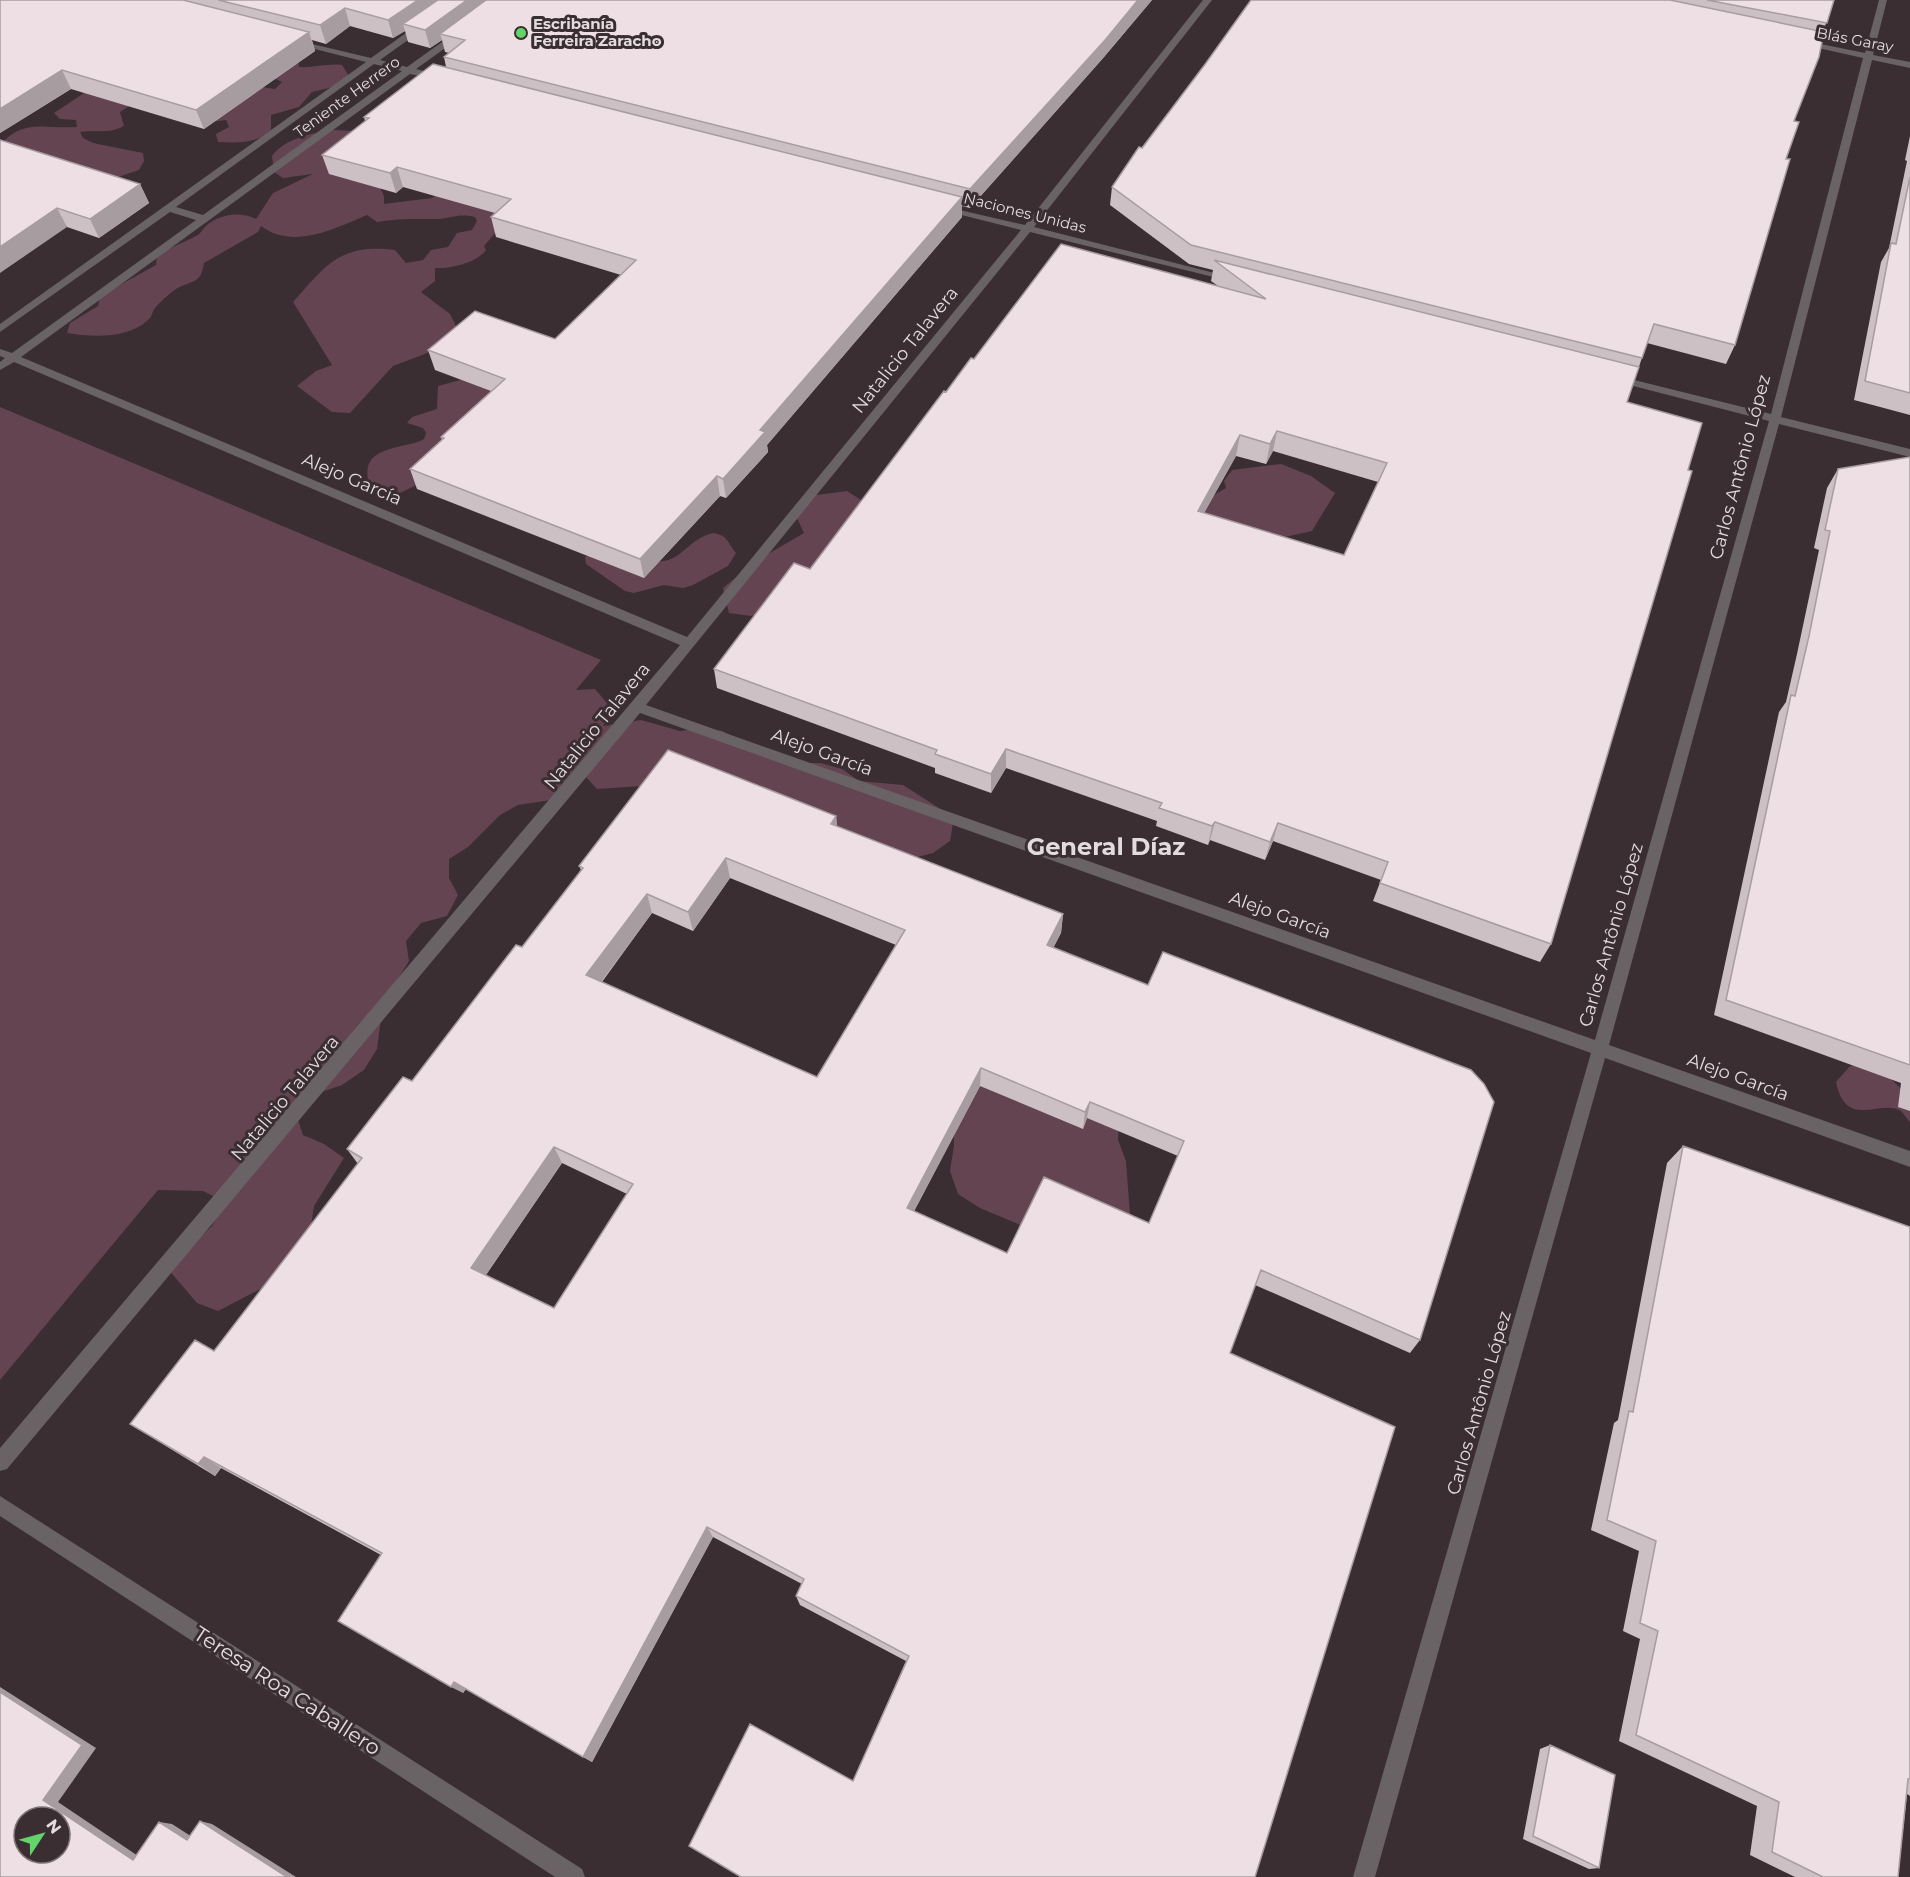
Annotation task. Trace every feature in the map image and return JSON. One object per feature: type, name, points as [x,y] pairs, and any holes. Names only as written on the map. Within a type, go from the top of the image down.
[{"type":"street","name":"Natalicio Talavera","points":[[0,1462],[637,707],[1027,229],[1208,0]]},
{"type":"street","name":"Carlos Antônio López","points":[[1364,1877],[1600,1049],[1775,419],[1883,0]]},
{"type":"street","name":"Teniente Herrero","points":[[0,329],[371,60],[434,18]]},
{"type":"street","name":"Teniente Herrero","points":[[0,367],[471,26]]},
{"type":"street","points":[[280,37],[456,82]]},
{"type":"street","name":"Blás Garay","points":[[1787,40],[1910,65]]},
{"type":"street","name":"Naciones Unidas","points":[[932,204],[1246,284]]},
{"type":"street","points":[[167,208],[205,219]]},
{"type":"street","name":"Alejo García","points":[[0,352],[689,643]]},
{"type":"street","points":[[1602,375],[1910,453]]},
{"type":"street","name":"Alejo García","points":[[637,707],[1910,1159]]},
{"type":"street","name":"Teresa Roa Caballero","points":[[0,1505],[574,1877]]},
{"type":"shaded area","points":[[298,61],[299,67],[342,65],[350,78],[341,85],[312,92],[299,107],[271,115],[271,130],[253,140],[218,142],[216,134],[229,127],[226,120],[210,122],[248,85],[275,89],[282,82],[272,77],[131,105],[120,112],[124,126],[108,131],[80,132],[83,138],[93,143],[143,153],[144,161],[139,170],[109,180],[0,145],[18,131],[26,128],[77,127],[76,120],[60,119],[54,113],[87,91]]},
{"type":"shaded area","points":[[334,130],[353,131],[384,196],[384,204],[432,198],[454,183],[506,197],[496,232],[484,246],[486,250],[482,255],[463,264],[435,268],[435,281],[421,292],[450,314],[456,326],[443,347],[393,366],[350,413],[332,412],[297,386],[316,371],[332,365],[293,302],[325,267],[347,254],[360,250],[395,250],[406,263],[423,260],[431,250],[448,247],[457,233],[472,230],[477,221],[475,217],[400,219],[377,222],[367,215],[327,231],[300,237],[273,233],[261,226],[258,232],[204,263],[198,279],[176,289],[162,300],[149,319],[140,326],[120,334],[67,333],[70,323],[98,306],[100,296],[156,265],[157,256],[198,235],[211,222],[230,215],[243,215],[256,219],[273,193],[313,174],[283,178],[274,172],[272,156],[292,141]]},
{"type":"shaded area","points":[[517,365],[425,481],[400,493],[381,491],[369,483],[367,470],[370,461],[377,455],[385,450],[424,439],[426,433],[423,428],[407,423],[412,417],[437,409],[438,386]]},
{"type":"shaded area","points":[[0,407],[601,660],[576,690],[595,689],[607,703],[608,719],[603,726],[641,720],[680,731],[702,728],[723,731],[755,752],[800,763],[821,763],[842,769],[859,781],[903,785],[939,808],[953,823],[950,841],[933,853],[910,859],[642,786],[597,789],[585,776],[564,798],[518,805],[500,815],[468,847],[449,859],[449,878],[458,895],[447,916],[421,923],[406,941],[409,961],[383,1003],[377,1049],[364,1070],[342,1085],[316,1094],[296,1114],[303,1135],[324,1144],[344,1158],[314,1206],[310,1233],[274,1282],[218,1311],[197,1303],[168,1269],[212,1226],[225,1202],[203,1191],[158,1190],[0,1380]]},
{"type":"shaded area","points":[[1081,449],[1198,504],[1226,488],[1224,481],[1232,470],[1281,464],[1311,476],[1335,493],[1312,531],[1266,541],[1240,540]]},
{"type":"shaded area","points":[[847,491],[864,502],[784,609],[751,616],[729,613],[723,588],[756,561],[804,533],[795,514],[816,495]]},
{"type":"shaded area","points":[[713,533],[724,537],[736,553],[728,566],[683,588],[664,585],[634,593],[625,591],[586,564],[585,557],[603,550],[618,551],[648,560],[664,561],[676,556],[698,539]]},
{"type":"shaded area","points":[[1859,1062],[1885,1073],[1910,1098],[1910,1122],[1901,1111],[1893,1108],[1856,1109],[1848,1105],[1841,1097],[1836,1082],[1849,1067]]},
{"type":"shaded area","points":[[971,1079],[1119,1117],[1118,1140],[1126,1161],[1130,1215],[1058,1241],[980,1208],[958,1194],[950,1171],[954,1145],[953,1096]]},
{"type":"building","points":[[0,0],[183,0],[309,32],[196,110],[62,70],[0,109]]},
{"type":"building","points":[[218,0],[418,0],[388,20],[345,8],[320,25]]},
{"type":"building","points":[[438,0],[467,0],[425,30],[403,24]]},
{"type":"building","points":[[486,0],[1138,0],[1106,39],[970,189],[444,57],[465,40],[440,34]]},
{"type":"building","points":[[1251,0],[1670,0],[1824,32],[1819,57],[1794,121],[1799,122],[1786,159],[1790,159],[1735,345],[1654,324],[1642,358],[1191,245],[1112,187],[1139,147],[1142,148]]},
{"type":"building","points":[[1707,0],[1834,0],[1827,23]]},
{"type":"building","points":[[433,64],[962,197],[760,430],[765,432],[723,479],[717,476],[640,559],[410,469],[444,438],[441,437],[505,379],[428,350],[475,311],[555,339],[636,260],[491,217],[511,199],[397,167],[390,173],[322,155],[369,118],[364,117]]},
{"type":"building","points":[[0,140],[140,184],[90,219],[57,208],[0,247]]},
{"type":"building","points":[[1910,177],[1910,393],[1865,381],[1891,243],[1896,244]]},
{"type":"building","points":[[1061,244],[1266,299],[1214,260],[1639,367],[1627,402],[1702,423],[1688,470],[1692,471],[1551,944],[1380,883],[1388,862],[1278,823],[1270,842],[1215,822],[1212,826],[1159,808],[1162,803],[1006,749],[991,774],[935,754],[937,750],[714,669],[794,563],[810,569],[944,391],[946,392],[971,358],[974,359]],"holes":[[[1277,431],[1387,463],[1344,555],[1198,511],[1240,435],[1270,444]]]},
{"type":"building","points":[[1910,457],[1910,1065],[1726,1000],[1791,695],[1795,696],[1809,636],[1830,531],[1825,530],[1838,469]]},
{"type":"building","points":[[668,750],[836,816],[831,824],[1063,914],[1047,945],[1148,985],[1163,952],[1471,1070],[1484,1084],[1494,1102],[1420,1340],[1261,1270],[1230,1353],[1395,1427],[1255,1877],[741,1877],[689,1846],[750,1724],[853,1781],[909,1656],[796,1596],[804,1579],[707,1527],[583,1757],[454,1682],[451,1687],[338,1621],[382,1553],[204,1457],[198,1464],[130,1424],[195,1340],[214,1351],[362,1158],[347,1149],[403,1077],[412,1081],[516,945],[522,947],[583,868],[579,866]],"holes":[[[726,858],[905,930],[817,1077],[586,975],[647,894],[688,912]],[[981,1068],[1085,1112],[1090,1102],[1184,1141],[1149,1223],[1044,1177],[1007,1253],[907,1208]],[[554,1147],[633,1184],[554,1308],[471,1268]]]},
{"type":"building","points":[[1683,1146],[1910,1227],[1910,1779],[1908,1779],[1898,1877],[1823,1877],[1772,1852],[1779,1802],[1636,1735],[1658,1631],[1640,1623],[1656,1541],[1607,1520],[1629,1411],[1633,1412]]},
{"type":"building","points":[[0,1692],[82,1745],[43,1800],[50,1805],[12,1805],[12,1865],[72,1865],[72,1819],[133,1860],[159,1822],[187,1840],[200,1821],[287,1877],[0,1877]]},
{"type":"building","points":[[1550,1745],[1615,1775],[1599,1868],[1533,1836]]},
{"type":"place","name":"Escribanía Ferreira Zaracho","points":[[521,33]]},
{"type":"district","name":"General Díaz","points":[[1106,847]]}]
